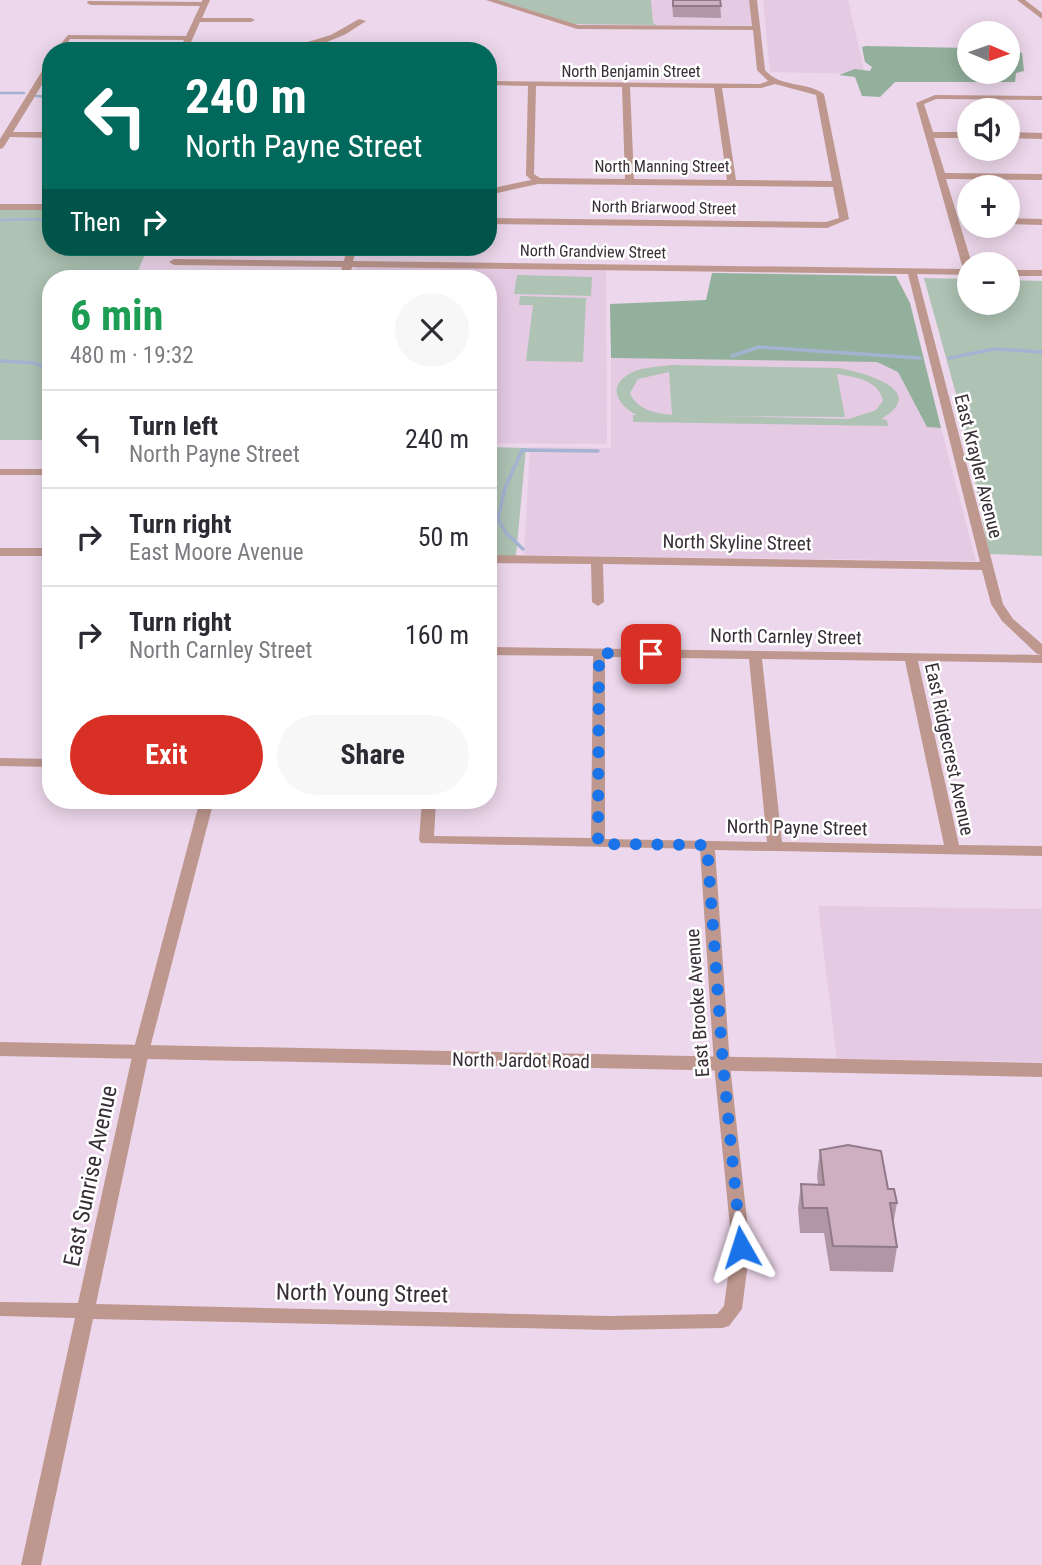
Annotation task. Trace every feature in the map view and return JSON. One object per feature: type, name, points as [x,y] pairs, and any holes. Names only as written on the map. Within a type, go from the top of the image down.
[{"type":"street","points":[[490,0],[577,27],[757,29]]},
{"type":"street","points":[[753,0],[761,70],[765,76],[774,82],[807,88],[820,94],[837,184]]},
{"type":"street","points":[[1021,0],[1042,17]]},
{"type":"street","points":[[91,3],[205,2],[187,42]]},
{"type":"street","points":[[197,20],[251,20]]},
{"type":"street","points":[[321,42],[351,30],[362,21]]},
{"type":"street","points":[[65,42],[68,37],[189,38]]},
{"type":"street","points":[[0,146],[42,77]]},
{"type":"street","name":"North Benjamin Street","points":[[497,83],[761,86],[774,82]]},
{"type":"street","points":[[532,84],[530,175],[538,181]]},
{"type":"street","points":[[626,85],[630,181]]},
{"type":"street","points":[[718,86],[732,182]]},
{"type":"street","points":[[965,252],[958,221],[920,103],[930,98],[1042,98]]},
{"type":"street","points":[[8,134],[42,135]]},
{"type":"street","points":[[930,135],[957,135]]},
{"type":"street","points":[[1020,135],[1042,136]]},
{"type":"street","points":[[942,176],[1042,177]]},
{"type":"street","name":"North Manning Street","points":[[497,190],[538,181],[837,184]]},
{"type":"street","name":"North Briarwood Street","points":[[497,220],[827,225],[839,222],[844,215],[837,184]]},
{"type":"street","points":[[0,207],[42,206]]},
{"type":"street","points":[[1020,221],[1042,222]]},
{"type":"street","points":[[346,270],[350,256]]},
{"type":"street","name":"North Grandview Street","points":[[174,262],[957,272]]},
{"type":"street","name":"East Krayler Avenue","points":[[912,272],[997,604],[1008,621],[1042,651]]},
{"type":"street","points":[[1020,273],[1042,273]]},
{"type":"street","points":[[0,472],[42,472]]},
{"type":"street","points":[[0,552],[42,552]]},
{"type":"street","name":"North Skyline Street","points":[[497,559],[986,566]]},
{"type":"street","points":[[597,560],[597,602]]},
{"type":"street","name":"North Carnley Street","points":[[497,652],[1042,659]]},
{"type":"street","points":[[598,844],[599,653]]},
{"type":"street","points":[[755,655],[775,846]]},
{"type":"street","name":"East Ridgecrest Avenue","points":[[911,657],[952,848]]},
{"type":"street","points":[[0,762],[42,763]]},
{"type":"street","name":"East Sunrise Avenue","points":[[31,1565],[141,1052],[205,809]]},
{"type":"street","name":"North Payne Street","points":[[428,809],[426,840],[1042,851]]},
{"type":"street","name":"East Brooke Avenue","points":[[707,845],[723,1065],[741,1247],[733,1309],[722,1321]]},
{"type":"street","name":"North Jardot Road","points":[[0,1049],[1042,1070]]},
{"type":"street","name":"North Young Street","points":[[0,1309],[609,1323],[722,1321]]},
{"type":"shaded area","points":[[494,0],[750,0],[754,25],[586,26],[565,23]]},
{"type":"shaded area","points":[[763,0],[848,0],[865,74],[770,72]]},
{"type":"shaded area","points":[[356,267],[606,270],[607,444],[497,443],[497,270],[355,270]]},
{"type":"shaded area","points":[[611,358],[877,362],[898,371],[927,427],[941,428],[976,561],[524,555],[530,447],[611,448]]},
{"type":"shaded area","points":[[818,906],[1042,909],[1042,1062],[837,1059]]},
{"type":"green space","points":[[498,0],[651,0],[653,23],[657,25],[573,24]]},
{"type":"green space","points":[[862,47],[957,48],[957,82],[895,82],[880,97],[862,96],[855,77],[839,75],[855,69],[870,71],[872,67],[865,62]]},
{"type":"green space","points":[[1020,52],[1022,53],[1024,71],[1020,72]]},
{"type":"green space","points":[[0,207],[42,208],[42,256],[144,256],[138,270],[42,270],[42,440],[0,440]]},
{"type":"green space","points":[[712,273],[896,276],[910,303],[941,428],[927,427],[898,372],[877,362],[611,358],[610,304],[706,300]]},
{"type":"green space","points":[[517,275],[592,277],[591,296],[514,294]]},
{"type":"green space","points":[[924,278],[957,279],[957,315],[1020,315],[1020,280],[1042,281],[1042,556],[989,554],[964,423]]},
{"type":"green space","points":[[520,296],[586,298],[583,362],[526,361],[533,305],[519,305]]},
{"type":"green space","points":[[671,365],[838,368],[887,384],[896,391],[899,399],[894,409],[881,419],[887,420],[888,426],[633,422],[633,415],[637,415],[626,408],[618,398],[617,387],[620,381],[636,371]],"holes":[[[669,372],[672,415],[647,410],[633,399],[630,393],[638,379]],[[837,374],[871,384],[877,388],[883,401],[876,410],[849,419],[715,416],[845,417]]]},
{"type":"green space","points":[[497,447],[526,448],[516,556],[497,556]]},
{"type":"building","points":[[673,0],[720,0],[721,6],[673,6]]},
{"type":"building","points":[[848,1145],[881,1151],[888,1189],[894,1189],[897,1203],[890,1203],[897,1247],[833,1246],[827,1208],[803,1208],[801,1184],[824,1185],[820,1150]]},
{"type":"waterway","points":[[0,93],[24,93]]},
{"type":"waterway","points":[[36,96],[42,96]]},
{"type":"waterway","points":[[0,220],[42,219]]},
{"type":"waterway","points":[[732,356],[759,347],[920,358]]},
{"type":"waterway","points":[[949,358],[995,349],[1042,352]]},
{"type":"waterway","points":[[0,361],[42,366]]},
{"type":"waterway","points":[[523,549],[506,533],[498,519],[505,488],[522,450],[598,451]]},
{"type":"route","points":[[651,654],[599,653],[598,844],[707,845],[723,1065],[741,1247]]}]
